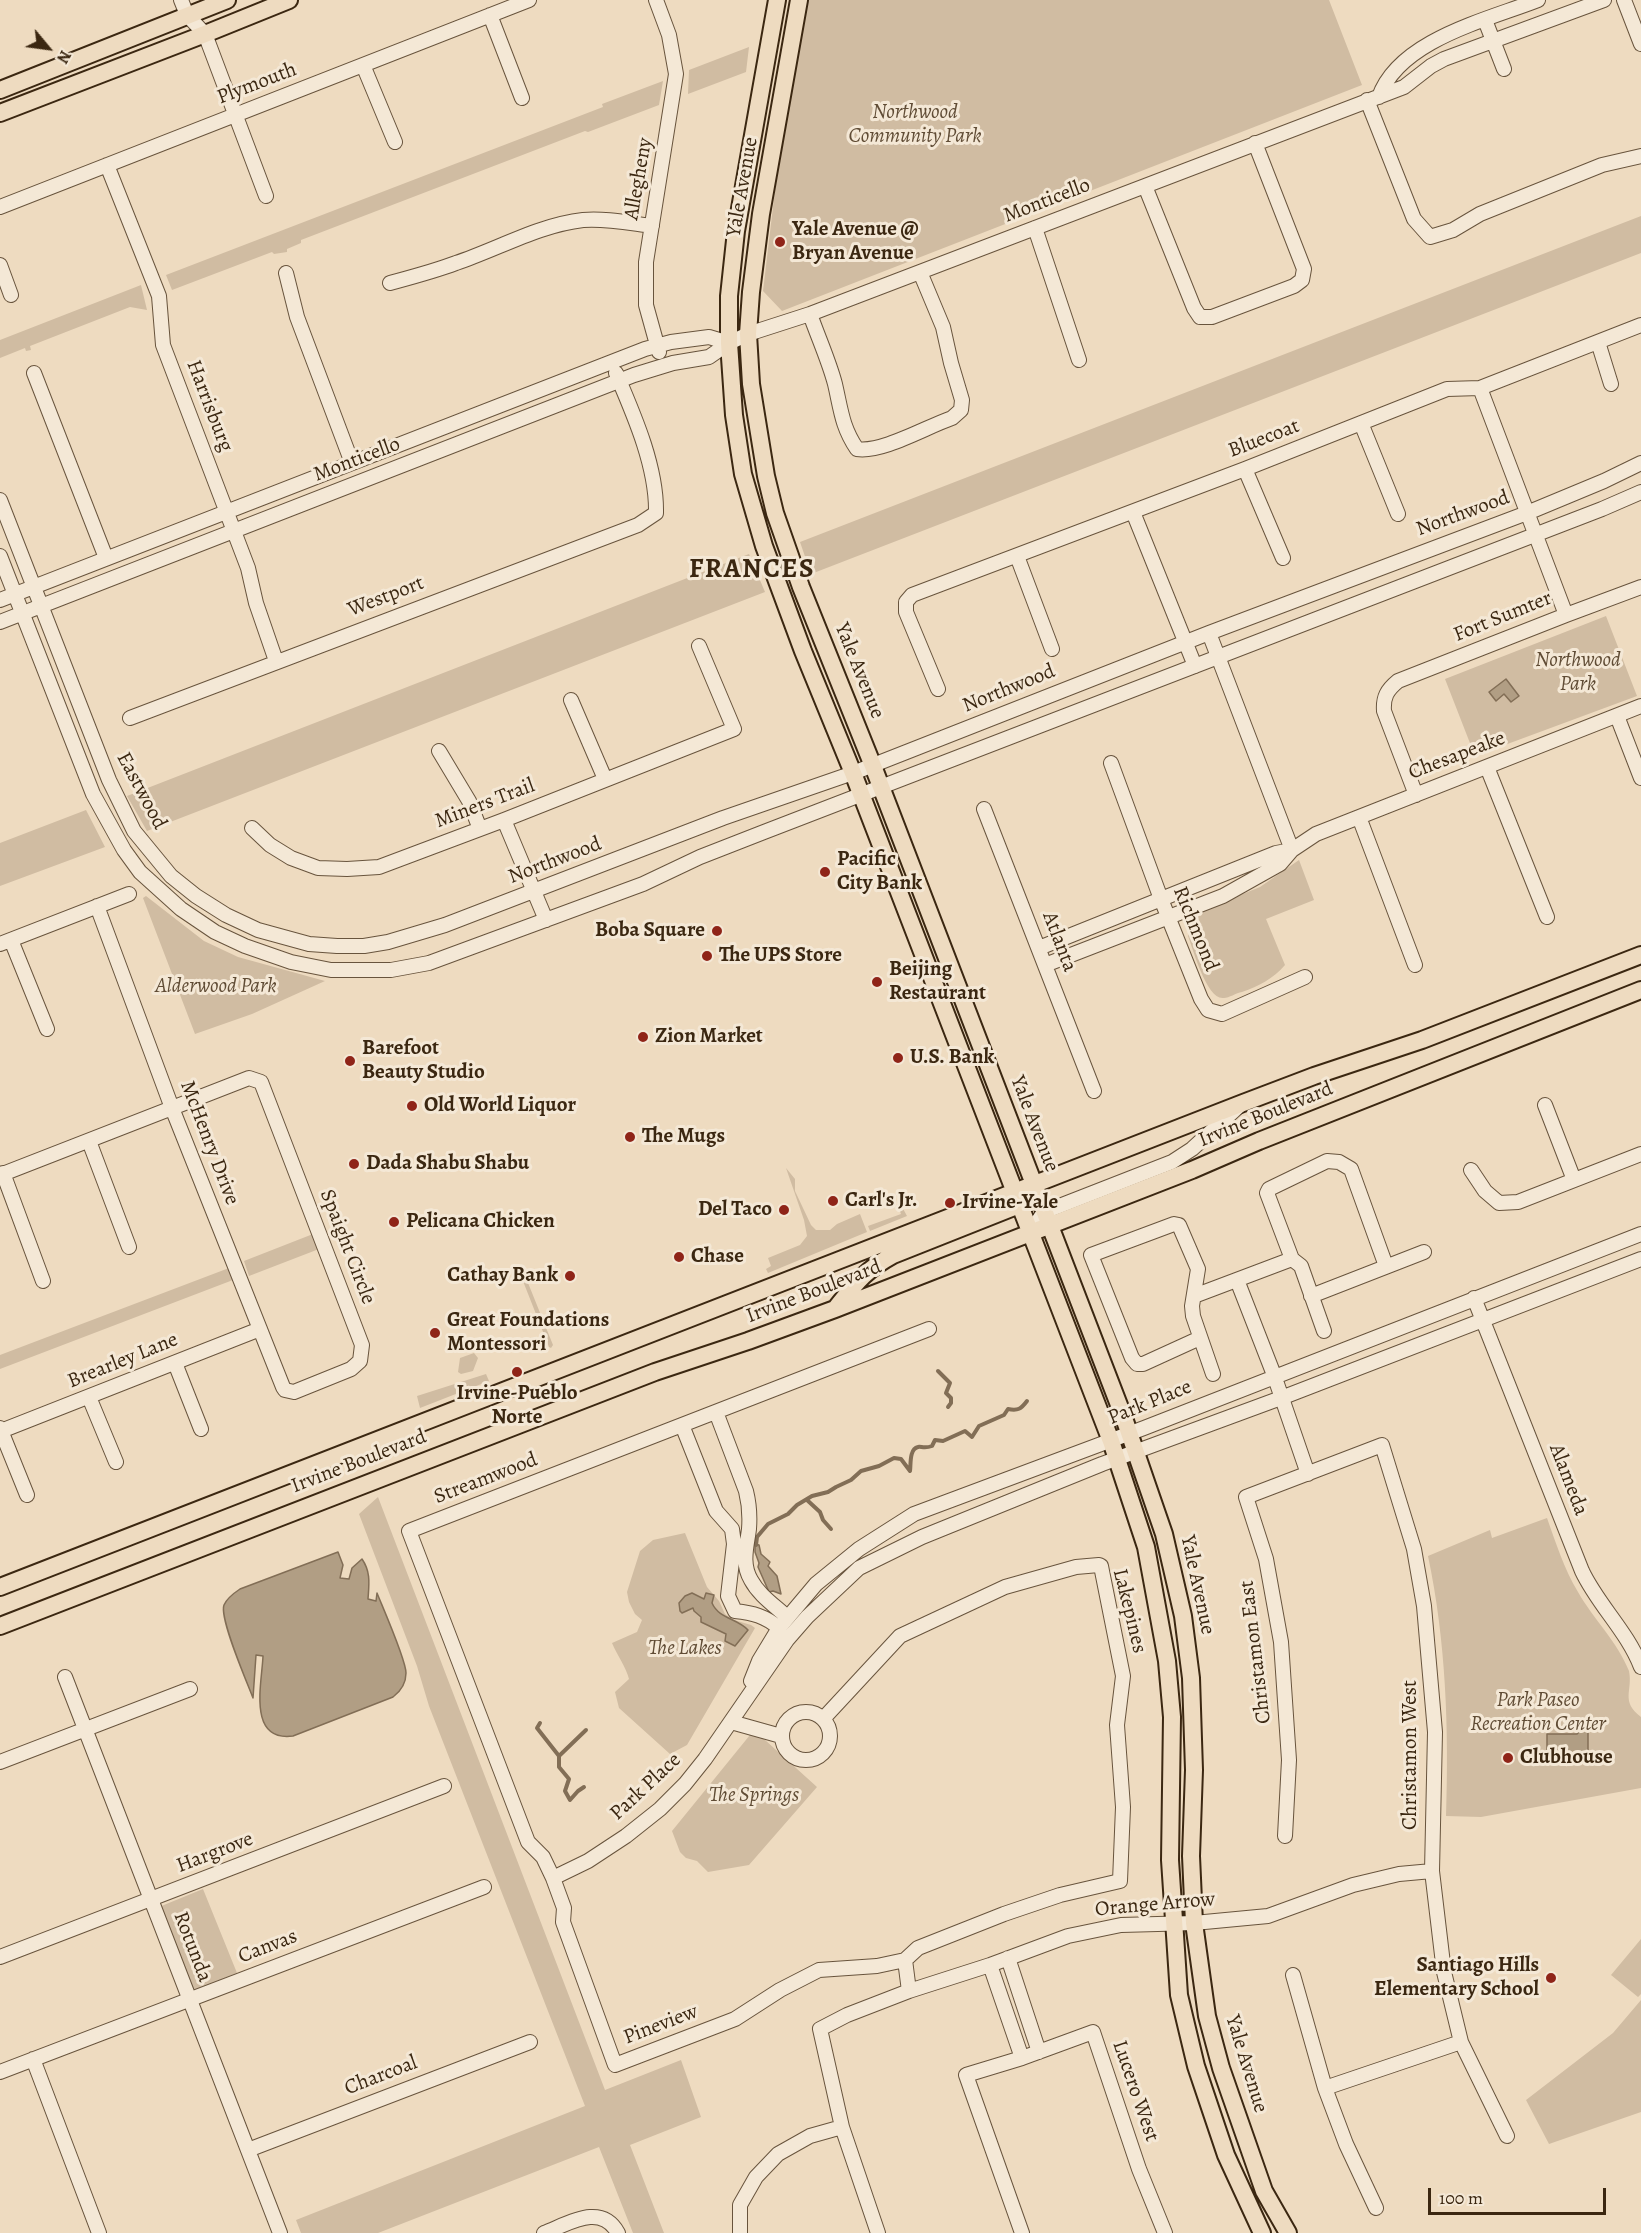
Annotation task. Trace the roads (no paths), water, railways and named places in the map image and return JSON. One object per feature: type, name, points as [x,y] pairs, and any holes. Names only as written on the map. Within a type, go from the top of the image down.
[{"type":"main road","points":[[0,90],[184,8],[226,0]]},
{"type":"main road","points":[[0,113],[289,0]]},
{"type":"main road","name":"Yale Avenue","points":[[777,0],[736,231],[729,296],[729,343],[738,447],[753,510],[803,651],[853,773],[1111,1441],[1146,1547],[1167,1661],[1172,1717],[1170,1860],[1179,1995],[1196,2066],[1226,2156],[1262,2233]]},
{"type":"main road","name":"Yale Avenue","points":[[799,0],[756,245],[748,334],[756,422],[775,513],[801,587],[873,766],[1130,1433],[1164,1534],[1184,1626],[1191,1678],[1194,1770],[1191,1856],[1194,1923],[1207,2016],[1221,2068],[1264,2191],[1288,2233]]},
{"type":"main road","name":"Irvine Boulevard","points":[[1033,1184],[1314,1076],[1422,1040],[1641,955]]},
{"type":"main road","name":"Irvine Boulevard","points":[[0,1626],[633,1380],[835,1309],[1030,1233],[1046,1219],[1641,990]]},
{"type":"main road","points":[[835,1309],[864,1274],[878,1263],[1016,1198],[1033,1184]]},
{"type":"main road","name":"Irvine Boulevard","points":[[0,1587],[1016,1198]]},
{"type":"street","name":"Plymouth","points":[[0,207],[529,0]]},
{"type":"street","name":"Allegheny","points":[[656,0],[669,35],[676,74],[652,226],[645,291],[646,305],[663,366]]},
{"type":"street","points":[[1538,0],[1428,43],[1413,53],[1389,76],[1373,98],[1414,219],[1431,237],[1453,230],[1480,214],[1602,165],[1641,156]]},
{"type":"street","name":"Monticello","points":[[0,622],[619,381],[663,366],[710,357],[729,343],[748,334],[810,314],[1404,87],[1444,59],[1604,0]]},
{"type":"street","points":[[1624,0],[1638,26],[1641,44]]},
{"type":"street","points":[[184,8],[206,34],[266,196]]},
{"type":"street","points":[[490,15],[522,98]]},
{"type":"street","points":[[1485,20],[1504,69]]},
{"type":"street","points":[[363,65],[395,142]]},
{"type":"street","points":[[1144,186],[1194,308],[1200,317],[1212,317],[1294,286],[1302,280],[1304,269],[1256,143]]},
{"type":"street","name":"Harrisburg","points":[[107,165],[159,296],[163,345],[248,568],[256,603],[276,661]]},
{"type":"street","points":[[390,284],[566,223],[605,220],[652,226]]},
{"type":"street","points":[[1035,228],[1080,360]]},
{"type":"street","points":[[0,265],[11,295]]},
{"type":"street","points":[[810,314],[834,383],[847,435],[857,449],[869,451],[881,447],[952,418],[961,410],[962,400],[943,327],[920,272]]},
{"type":"street","points":[[286,273],[297,317],[352,463]]},
{"type":"street","name":"Bluecoat","points":[[939,689],[906,612],[906,602],[912,595],[1245,469],[1447,389],[1480,388],[1641,325]]},
{"type":"street","name":"Monticello","points":[[0,600],[657,346],[709,337],[729,343]]},
{"type":"street","points":[[1598,342],[1611,384]]},
{"type":"street","points":[[612,363],[619,381]]},
{"type":"street","points":[[34,372],[106,558]]},
{"type":"street","name":"Westport","points":[[130,718],[638,525],[656,513],[656,494],[652,471],[619,381]]},
{"type":"street","points":[[1480,388],[1566,615]]},
{"type":"street","points":[[1361,423],[1398,514]]},
{"type":"street","name":"Northwood","points":[[388,942],[419,934],[723,818],[873,766],[1185,642],[1527,513],[1619,475],[1641,463]]},
{"type":"street","points":[[1245,469],[1283,558]]},
{"type":"street","points":[[504,820],[546,921],[643,884],[700,857],[1641,492]]},
{"type":"street","name":"Eastwood","points":[[0,500],[118,802],[134,831],[171,876],[196,896],[226,915],[258,930],[309,944],[364,946],[388,942]]},
{"type":"street","points":[[1133,512],[1195,666]]},
{"type":"street","name":"Eastwood","points":[[0,556],[93,795],[124,850],[140,872],[159,891],[215,932],[244,946],[291,962],[331,970],[391,970],[429,963],[546,921]]},
{"type":"street","points":[[1017,556],[1052,649]]},
{"type":"street","name":"Fort Sumter","points":[[1416,795],[1384,711],[1383,702],[1389,688],[1398,681],[1641,587]]},
{"type":"street","points":[[1209,633],[1292,850]]},
{"type":"street","name":"Miners Trail","points":[[252,828],[270,845],[291,858],[318,868],[379,867],[734,729],[699,646]]},
{"type":"street","points":[[571,700],[605,779]]},
{"type":"street","name":"Chesapeake","points":[[1045,965],[1223,896],[1280,864],[1292,850],[1316,834],[1641,706]]},
{"type":"street","points":[[1617,716],[1641,778]]},
{"type":"street","points":[[439,751],[469,801],[480,829]]},
{"type":"street","name":"Richmond","points":[[1111,763],[1161,899],[1201,999],[1208,1010],[1222,1014],[1305,977]]},
{"type":"street","points":[[1487,767],[1547,917]]},
{"type":"street","name":"Atlanta","points":[[984,809],[1094,1091]]},
{"type":"street","points":[[1359,817],[1415,965]]},
{"type":"street","name":"Chesapeake","points":[[1039,948],[1276,853],[1292,850]]},
{"type":"street","points":[[47,1029],[5,942],[129,894]]},
{"type":"street","name":"McHenry Drive","points":[[97,906],[172,1108],[283,1387],[290,1392]]},
{"type":"street","name":"Spaight Circle","points":[[172,1108],[249,1078],[256,1078],[261,1082],[362,1345],[360,1361],[351,1369],[290,1392]]},
{"type":"street","points":[[1046,1219],[1172,1161],[1192,1149],[1243,1103]]},
{"type":"street","points":[[1545,1105],[1574,1180]]},
{"type":"street","points":[[43,1281],[2,1174],[172,1108]]},
{"type":"street","points":[[89,1141],[129,1247]]},
{"type":"street","points":[[1471,1170],[1485,1191],[1498,1203],[1518,1202],[1641,1154]]},
{"type":"street","points":[[1324,1331],[1301,1266],[1292,1259],[1267,1193],[1269,1189],[1327,1161],[1339,1162],[1351,1169],[1386,1266]]},
{"type":"street","points":[[1200,1338],[1143,1364],[1137,1364],[1132,1358],[1091,1255],[1174,1224],[1179,1225],[1198,1269],[1193,1316],[1213,1374]]},
{"type":"street","name":"Park Place","points":[[744,1700],[759,1661],[783,1622],[816,1584],[858,1549],[914,1514],[1111,1441],[1641,1234]]},
{"type":"street","points":[[1311,1296],[1424,1252]]},
{"type":"street","points":[[1194,1296],[1292,1259]]},
{"type":"street","name":"Park Place","points":[[553,1878],[597,1855],[660,1809],[705,1759],[744,1700],[807,1617],[859,1568],[922,1537],[1117,1458],[1281,1398],[1641,1259]]},
{"type":"street","points":[[1238,1280],[1308,1474]]},
{"type":"street","name":"Alameda","points":[[1474,1298],[1585,1579],[1635,1652],[1641,1667]]},
{"type":"street","name":"Brearley Lane","points":[[1,1429],[260,1329]]},
{"type":"street","name":"Streamwood","points":[[553,1878],[543,1857],[528,1842],[409,1531],[929,1329]]},
{"type":"street","points":[[175,1363],[201,1429]]},
{"type":"street","points":[[89,1396],[116,1462]]},
{"type":"street","points":[[716,1412],[746,1491],[749,1505],[749,1528],[745,1554],[750,1579],[783,1622]]},
{"type":"street","points":[[682,1425],[716,1511],[732,1529],[735,1544],[728,1596],[735,1611],[757,1614],[771,1621],[783,1622]]},
{"type":"street","points":[[1,1429],[27,1495]]},
{"type":"street","name":"Christamon West","points":[[1308,1474],[1382,1445],[1414,1549],[1425,1606],[1435,1732],[1432,1870],[1437,1929],[1444,1971],[1461,2042],[1507,2136]]},
{"type":"street","name":"Christamon East","points":[[1285,1836],[1289,1760],[1281,1642],[1266,1560],[1246,1497],[1308,1474]]},
{"type":"street","name":"Lakepines","points":[[823,1719],[900,1636],[1005,1587],[1076,1567],[1101,1566],[1123,1676],[1117,1725],[1123,1807],[1120,1881]]},
{"type":"street","name":"Rotunda","points":[[65,1677],[280,2233]]},
{"type":"street","points":[[0,1762],[190,1689]]},
{"type":"street","points":[[809,1712],[823,1719],[830,1739],[828,1746],[818,1757],[803,1760],[796,1758],[785,1748],[781,1736],[783,1726],[794,1714],[809,1712]]},
{"type":"street","points":[[731,1722],[781,1736]]},
{"type":"street","name":"Hargrove","points":[[0,1957],[444,1786]]},
{"type":"street","name":"Orange Arrow","points":[[842,2127],[820,2030],[847,2015],[1068,1936],[1121,1925],[1194,1923],[1268,1916],[1353,1886],[1399,1874],[1432,1870]]},
{"type":"street","name":"Pineview","points":[[553,1878],[564,1908],[562,1922],[615,2066],[735,2019],[780,1990],[819,1970],[877,1966],[905,1960],[918,1948],[1004,1914],[1060,1895],[1120,1881]]},
{"type":"street","name":"Canvas","points":[[0,2072],[484,1887]]},
{"type":"street","points":[[1008,1959],[1039,2052]]},
{"type":"street","points":[[905,1960],[909,1991]]},
{"type":"street","points":[[990,1965],[1022,2058]]},
{"type":"street","points":[[1293,1975],[1325,2088],[1346,2144],[1376,2208]]},
{"type":"street","name":"Lucero West","points":[[1022,2233],[966,2074],[1022,2058],[1093,2032],[1139,2169],[1165,2233]]},
{"type":"street","name":"Charcoal","points":[[248,2150],[531,2042]]},
{"type":"street","points":[[1325,2088],[1461,2042]]},
{"type":"street","points":[[33,2059],[99,2233]]},
{"type":"street","points":[[740,2233],[741,2205],[756,2177],[778,2154],[810,2136],[842,2127],[879,2233]]},
{"type":"street","points":[[544,2233],[590,2215],[601,2217],[611,2223],[618,2233]]},
{"type":"waterway","points":[[938,1371],[950,1383],[946,1393],[951,1398],[948,1407]]},
{"type":"waterway","points":[[756,1545],[757,1537],[768,1524],[788,1514],[812,1496],[828,1492],[851,1480],[861,1471],[879,1466],[894,1458],[901,1459],[910,1471],[915,1448],[932,1446],[935,1440],[943,1441],[965,1431],[972,1437],[979,1426],[1004,1415],[1008,1409],[1019,1409],[1027,1401]]},
{"type":"waterway","points":[[807,1500],[820,1512],[823,1520],[831,1529]]},
{"type":"waterway","points":[[540,1723],[537,1728],[559,1756],[586,1730]]},
{"type":"waterway","points":[[559,1756],[559,1767],[569,1779],[565,1791],[570,1800],[584,1787]]},
{"type":"place","name":"Yale Avenue @ Bryan Avenue","points":[[780,242]]},
{"type":"place","name":"Pacific City Bank","points":[[825,872]]},
{"type":"place","name":"Boba Square","points":[[717,931]]},
{"type":"place","name":"The UPS Store","points":[[707,956]]},
{"type":"place","name":"Beijing Restaurant","points":[[877,982]]},
{"type":"place","name":"Zion Market","points":[[643,1037]]},
{"type":"place","name":"U.S. Bank","points":[[898,1058]]},
{"type":"place","name":"Barefoot Beauty Studio","points":[[350,1061]]},
{"type":"place","name":"Old World Liquor","points":[[412,1106]]},
{"type":"place","name":"The Mugs","points":[[630,1137]]},
{"type":"place","name":"Dada Shabu Shabu","points":[[354,1164]]},
{"type":"place","name":"Carl's Jr.","points":[[833,1201]]},
{"type":"place","name":"Irvine-Yale","points":[[950,1203]]},
{"type":"place","name":"Del Taco","points":[[784,1210]]},
{"type":"place","name":"Pelicana Chicken","points":[[394,1222]]},
{"type":"place","name":"Chase","points":[[679,1257]]},
{"type":"place","name":"Cathay Bank","points":[[570,1276]]},
{"type":"place","name":"Great Foundations Montessori","points":[[435,1333]]},
{"type":"place","name":"Irvine-Pueblo Norte","points":[[517,1372]]},
{"type":"place","name":"Clubhouse","points":[[1508,1758]]},
{"type":"place","name":"Santiago Hills Elementary School","points":[[1551,1978]]},
{"type":"district","name":"FRANCES","points":[[752,570]]},
{"type":"park label","name":"Northwood Community Park","points":[[915,125]]},
{"type":"park label","name":"Northwood Park","points":[[1578,673]]},
{"type":"park label","name":"Alderwood Park","points":[[216,987]]},
{"type":"park label","name":"The Lakes","points":[[685,1649]]},
{"type":"park label","name":"Park Paseo Recreation Center","points":[[1538,1713]]},
{"type":"park label","name":"The Springs","points":[[754,1796]]}]
